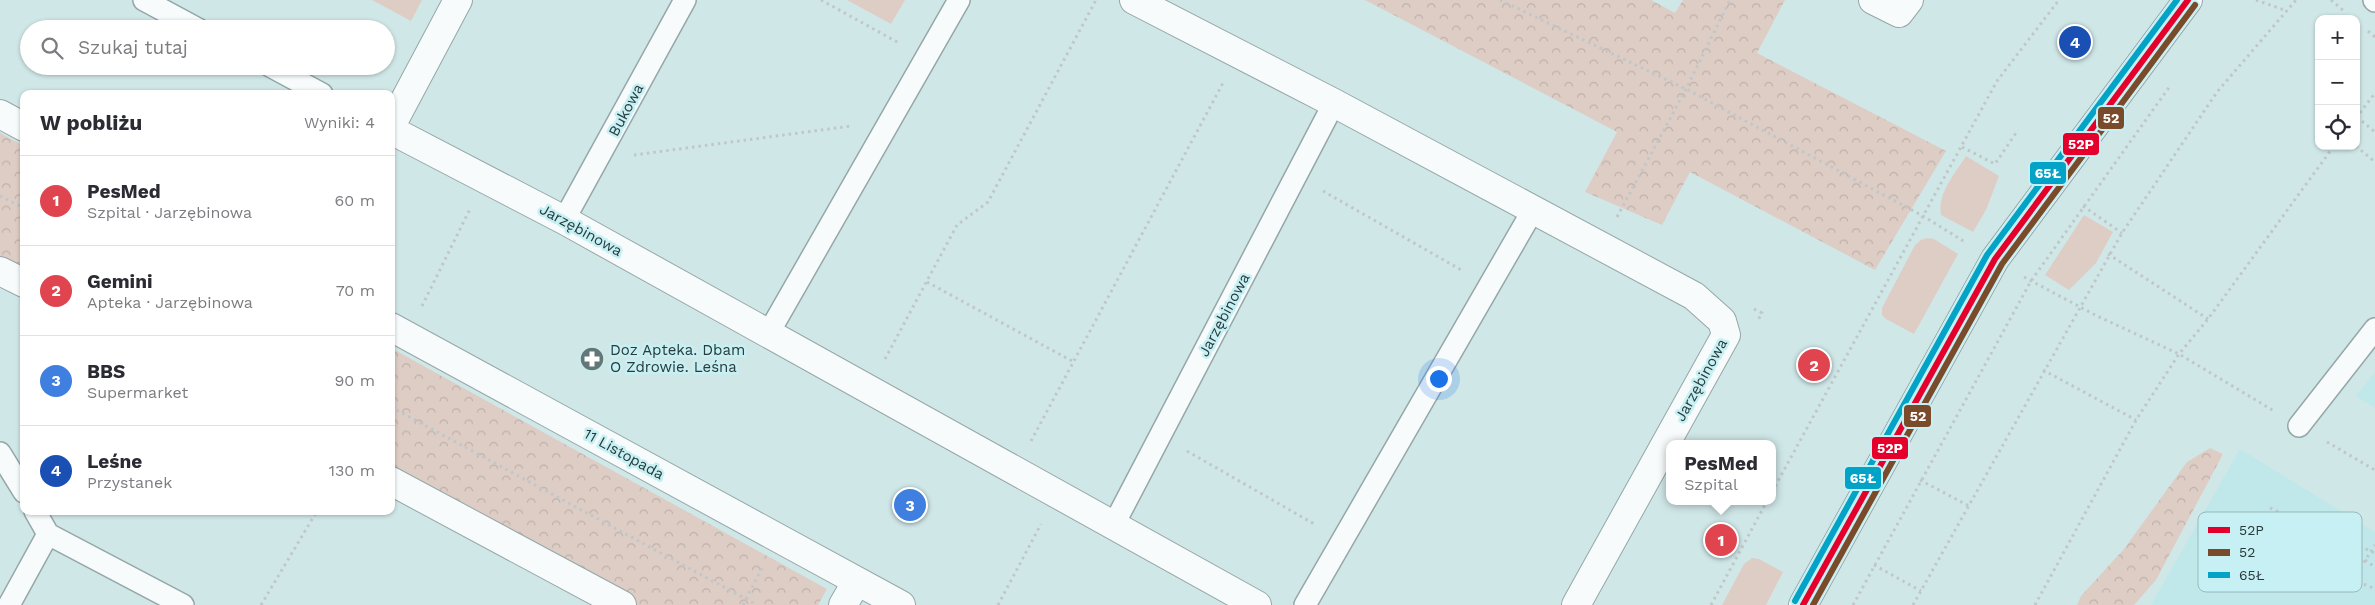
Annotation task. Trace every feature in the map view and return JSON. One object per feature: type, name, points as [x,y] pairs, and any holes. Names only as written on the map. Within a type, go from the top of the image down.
[{"type":"street","points":[[395,118],[458,0]]},
{"type":"street","name":"Jarzębinowa","points":[[1134,0],[1334,103],[1694,296],[1722,321],[1726,335],[1668,440]]},
{"type":"street","points":[[1873,0],[1899,13],[1909,0]]},
{"type":"street","points":[[1803,605],[1995,259],[2188,0]]},
{"type":"street","points":[[0,114],[20,125]]},
{"type":"street","name":"Jarzębinowa","points":[[395,132],[564,220],[1257,605]]},
{"type":"street","points":[[0,270],[20,281]]},
{"type":"street","name":"11 Listopada","points":[[395,329],[901,605]]},
{"type":"street","name":"Jarzębinowa","points":[[1576,605],[1666,443]]},
{"type":"street","points":[[395,483],[622,605]]},
{"type":"street","points":[[843,605],[857,581]]},
{"type":"lane","points":[[144,0],[181,20]]},
{"type":"lane","name":"Bukowa","points":[[564,220],[685,0]]},
{"type":"lane","points":[[768,334],[959,0]]},
{"type":"lane","points":[[287,75],[315,90]]},
{"type":"lane","name":"Jarzębinowa","points":[[1113,526],[1334,103]]},
{"type":"lane","points":[[1305,605],[1533,210]]},
{"type":"lane","points":[[2299,426],[2375,330]]},
{"type":"lane","points":[[0,453],[20,486]]},
{"type":"lane","points":[[37,515],[48,534],[183,605]]},
{"type":"lane","points":[[9,605],[48,534]]},
{"type":"path","points":[[821,0],[926,58]]},
{"type":"path","points":[[868,388],[957,225],[988,202],[1096,0]]},
{"type":"path","points":[[1500,0],[1686,89],[1922,216],[1959,239]]},
{"type":"path","points":[[1602,246],[1686,89],[1730,0]]},
{"type":"path","points":[[1776,485],[1997,81],[2059,0]]},
{"type":"path","points":[[2256,0],[2287,11]]},
{"type":"path","points":[[1913,605],[2108,254],[2217,92],[2296,0]]},
{"type":"path","points":[[2331,0],[2346,12]]},
{"type":"path","points":[[1016,471],[1072,361],[1239,54]]},
{"type":"path","points":[[1853,605],[2031,281],[2170,86]]},
{"type":"path","points":[[2360,113],[2375,93]]},
{"type":"path","points":[[599,159],[890,121]]},
{"type":"path","points":[[2360,121],[2375,132]]},
{"type":"path","points":[[1962,146],[1995,164],[2018,130]]},
{"type":"path","points":[[2360,149],[2375,162]]},
{"type":"path","points":[[2036,605],[2136,420],[2179,354],[2208,319],[2331,150]]},
{"type":"path","points":[[1296,176],[1489,286]]},
{"type":"path","points":[[0,196],[20,206]]},
{"type":"path","points":[[2083,206],[2122,233]]},
{"type":"path","points":[[422,305],[471,208]]},
{"type":"path","points":[[2108,254],[2208,319]]},
{"type":"path","points":[[2031,281],[2097,316],[2179,354],[2375,470]]},
{"type":"path","points":[[927,282],[1072,361]]},
{"type":"path","points":[[2043,370],[2136,420]]},
{"type":"path","points":[[395,409],[757,605]]},
{"type":"path","points":[[1160,436],[1342,540]]},
{"type":"path","points":[[1920,480],[1969,506]]},
{"type":"path","points":[[998,605],[1057,495]]},
{"type":"path","points":[[1711,605],[1765,505]]},
{"type":"path","points":[[2270,508],[2279,512]]},
{"type":"path","points":[[261,605],[315,515]]},
{"type":"path","points":[[2362,564],[2374,552],[2375,545]]},
{"type":"path","points":[[2362,547],[2374,552]]},
{"type":"path","points":[[2365,560],[2375,567]]},
{"type":"path","points":[[1874,565],[1921,591]]},
{"type":"path","points":[[2362,583],[2375,589]]},
{"type":"shaded area","points":[[2375,372],[2375,408],[2356,396]]},
{"type":"shaded area","points":[[2240,449],[2342,512],[2204,512]]},
{"type":"shaded area","points":[[2198,523],[2198,592],[2362,592],[2362,524],[2375,532],[2375,605],[2151,605]]},
{"type":"green space","points":[[372,0],[422,0],[411,21]]},
{"type":"green space","points":[[847,0],[905,0],[891,24]]},
{"type":"green space","points":[[1365,0],[1651,0],[1675,13],[1683,0],[1785,0],[1757,53],[1946,151],[1875,270],[1690,172],[1662,225],[1585,192],[1617,132]]},
{"type":"green space","points":[[0,133],[20,144],[20,268],[0,258]]},
{"type":"green space","points":[[1966,156],[1999,176],[1986,210],[1973,232],[1941,215],[1940,207],[1944,191]]},
{"type":"green space","points":[[2084,215],[2113,232],[2096,263],[2069,290],[2045,275]]},
{"type":"green space","points":[[1927,238],[1934,239],[1958,254],[1914,334],[1886,319],[1882,315],[1882,308],[1915,245]]},
{"type":"green space","points":[[395,350],[827,589],[818,605],[638,605],[395,468]]},
{"type":"green space","points":[[2210,448],[2223,454],[2156,580],[2134,605],[2077,605],[2081,596],[2124,549],[2187,462]]},
{"type":"green space","points":[[1752,558],[1759,559],[1783,572],[1766,605],[1722,605],[1744,564]]},
{"type":"transit line","name":"65Ł","points":[[1795,601],[1987,255],[2177,0]]},
{"type":"transit line","name":"52P","points":[[1803,605],[1995,259],[2188,0]]},
{"type":"transit line","name":"52","points":[[1813,605],[2002,264],[2195,5]]},
{"type":"place","name":"Leśne","points":[[2075,42]]},
{"type":"place","name":"Doz Apteka. Dbam O Zdrowie. Leśna","points":[[592,359]]},
{"type":"place","name":"Gemini","points":[[1814,365]]},
{"type":"place","name":"BBS","points":[[910,505]]},
{"type":"place","name":"PesMed","points":[[1721,540]]}]
